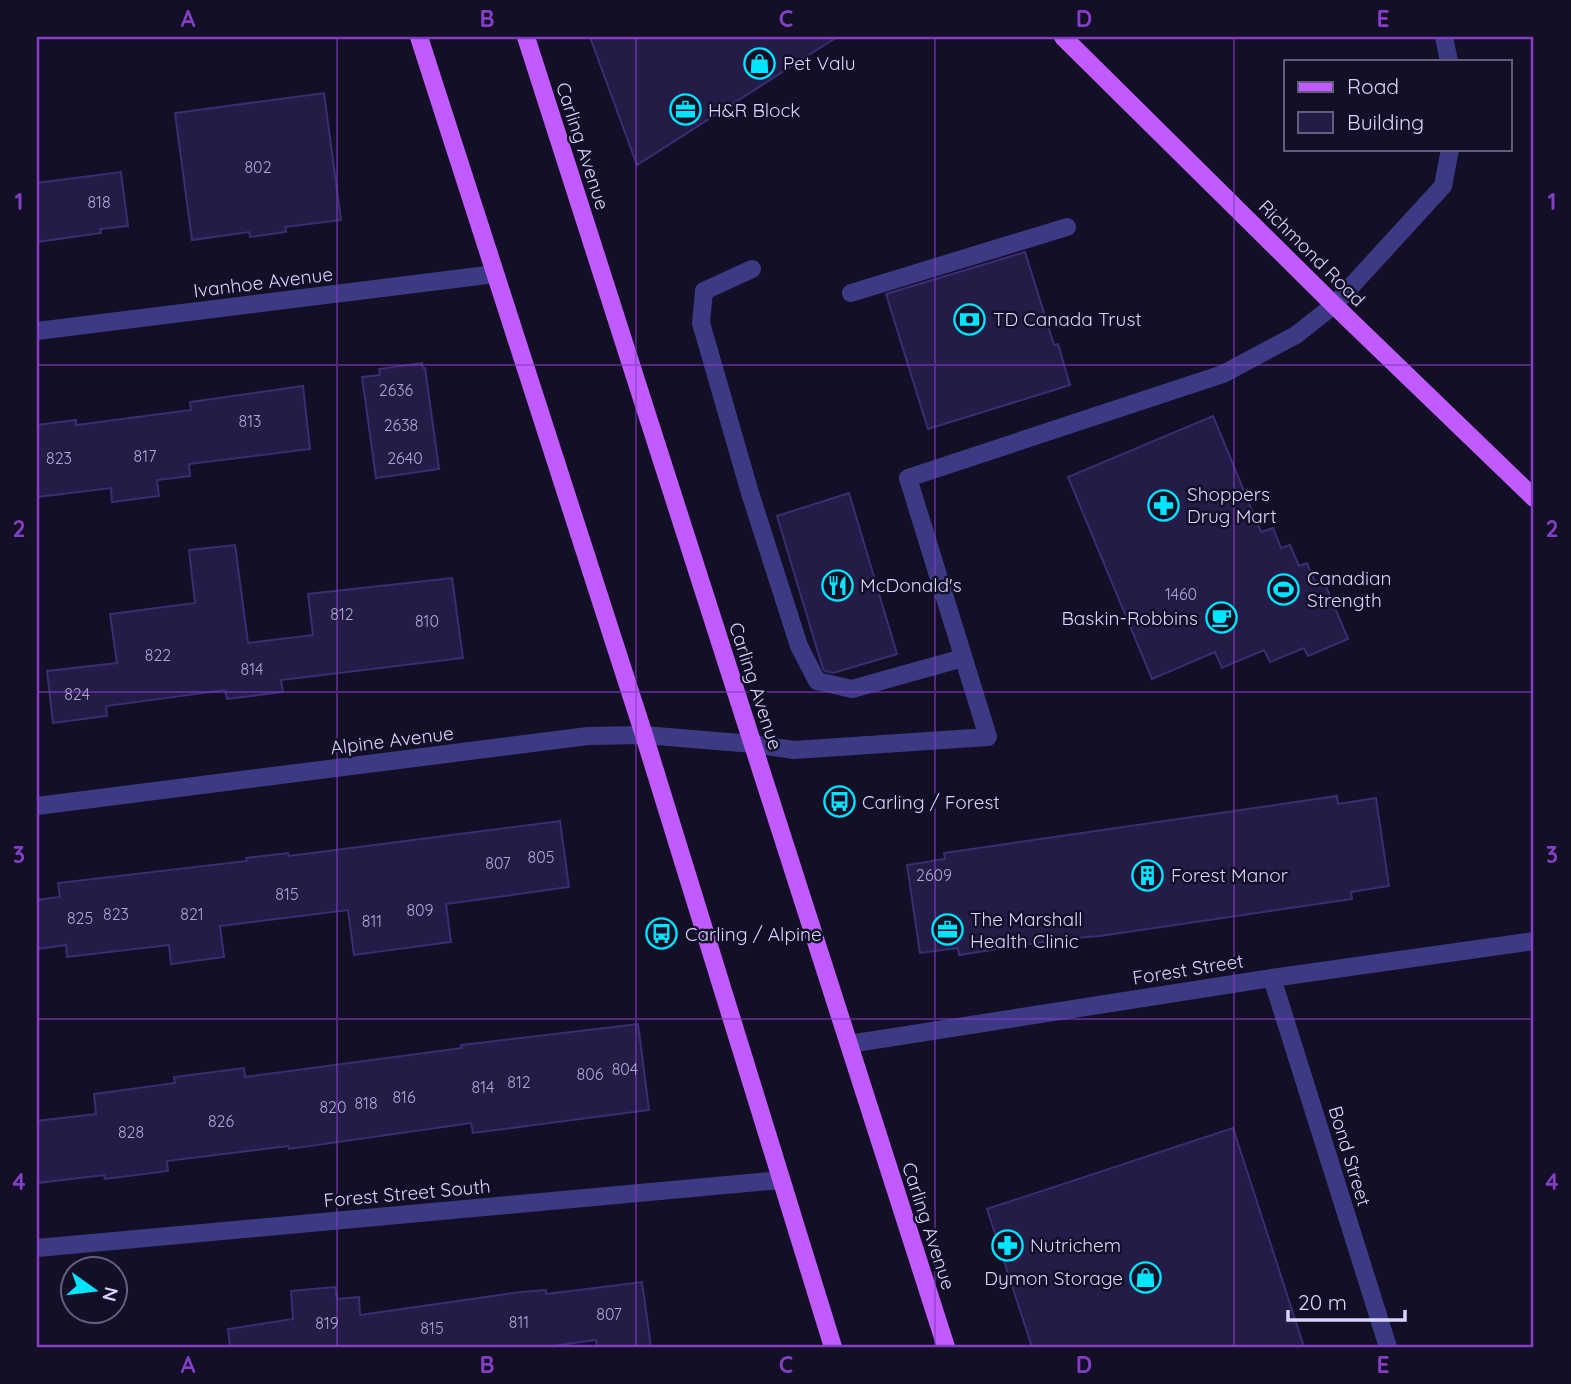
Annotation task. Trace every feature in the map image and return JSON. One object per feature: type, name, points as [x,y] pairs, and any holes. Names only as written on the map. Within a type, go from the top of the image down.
[{"type":"main road","points":[[419,37],[644,735],[833,1347]]},
{"type":"main road","name":"Carling Avenue","points":[[526,37],[946,1347]]},
{"type":"main road","name":"Richmond Road","points":[[1063,37],[1534,498]]},
{"type":"street","points":[[1444,37],[1448,60]]},
{"type":"street","points":[[752,269],[704,291],[701,323],[750,493],[799,646],[817,681],[852,689],[963,658],[908,478],[1223,374],[1296,335],[1334,305],[1443,186],[1450,150]]},
{"type":"street","points":[[851,293],[1067,228]]},
{"type":"street","name":"Ivanhoe Avenue","points":[[37,331],[495,274]]},
{"type":"street","name":"Alpine Avenue","points":[[37,806],[588,736],[644,735],[794,750],[988,737],[963,658]]},
{"type":"street","name":"Forest Street","points":[[849,1044],[1272,978],[1534,941]]},
{"type":"street","name":"Bond Street","points":[[1272,978],[1388,1347]]},
{"type":"street","name":"Forest Street South","points":[[37,1248],[781,1180]]},
{"type":"building","points":[[590,37],[837,37],[637,165]]},
{"type":"building","points":[[324,93],[341,220],[285,227],[286,232],[250,237],[249,232],[192,240],[175,113]]},
{"type":"building","points":[[121,172],[128,226],[100,229],[101,233],[37,242],[37,183]]},
{"type":"building","name":"TD Canada Trust","points":[[1025,252],[1054,345],[1058,344],[1070,385],[928,429],[886,294]]},
{"type":"building","points":[[422,363],[425,368],[439,469],[376,478],[362,377],[380,375],[379,369]]},
{"type":"building","points":[[303,386],[310,449],[189,464],[190,476],[157,480],[159,496],[112,502],[111,488],[37,497],[37,425],[76,420],[76,425],[191,410],[190,402]]},
{"type":"building","points":[[1213,416],[1261,532],[1273,528],[1281,548],[1290,545],[1299,566],[1307,563],[1315,582],[1323,579],[1348,639],[1308,656],[1304,648],[1270,662],[1264,650],[1222,668],[1215,652],[1152,679],[1068,477]]},
{"type":"building","name":"McDonald's","points":[[849,493],[897,654],[833,673],[823,669],[777,516]]},
{"type":"building","points":[[235,545],[248,643],[313,635],[308,594],[452,578],[463,658],[281,680],[283,692],[227,699],[225,690],[106,706],[107,716],[53,723],[47,671],[117,663],[110,614],[195,603],[189,550]]},
{"type":"building","name":"Forest Manor","points":[[1337,796],[1338,804],[1376,798],[1389,886],[1351,892],[1352,899],[1100,936],[1062,939],[959,955],[958,948],[920,953],[907,865],[945,859],[944,853]]},
{"type":"building","points":[[560,821],[569,887],[446,904],[451,942],[354,955],[348,910],[220,926],[224,957],[171,964],[169,945],[67,957],[66,945],[37,949],[37,900],[60,897],[58,883]]},
{"type":"building","points":[[638,1024],[649,1110],[473,1133],[471,1123],[289,1149],[288,1146],[167,1161],[168,1171],[105,1179],[104,1175],[37,1183],[37,1121],[96,1114],[94,1094],[175,1083],[174,1077],[244,1068],[245,1077],[462,1048],[461,1045]]},
{"type":"building","name":"Dymon Storage","points":[[1233,1128],[1304,1347],[1032,1347],[987,1209]]},
{"type":"building","points":[[642,1282],[651,1347],[597,1347],[596,1340],[545,1347],[230,1347],[228,1329],[293,1319],[291,1291],[335,1287],[337,1299],[359,1297],[360,1315],[521,1292],[546,1290],[546,1294]]},
{"type":"place","name":"Pet Valu","points":[[760,63]]},
{"type":"place","name":"H&R Block","points":[[685,110]]},
{"type":"place","name":"TD Canada Trust","points":[[970,319]]},
{"type":"place","name":"Shoppers Drug Mart","points":[[1164,505]]},
{"type":"place","name":"McDonald's","points":[[837,585]]},
{"type":"place","name":"Canadian Strength","points":[[1284,589]]},
{"type":"place","name":"Baskin-Robbins","points":[[1221,618]]},
{"type":"place","name":"Carling / Forest","points":[[839,802]]},
{"type":"place","name":"Forest Manor","points":[[1148,875]]},
{"type":"place","name":"The Marshall Health Clinic","points":[[947,930]]},
{"type":"place","name":"Carling / Alpine","points":[[662,934]]},
{"type":"place","name":"Nutrichem","points":[[1007,1245]]},
{"type":"place","name":"Dymon Storage","points":[[1146,1278]]}]
